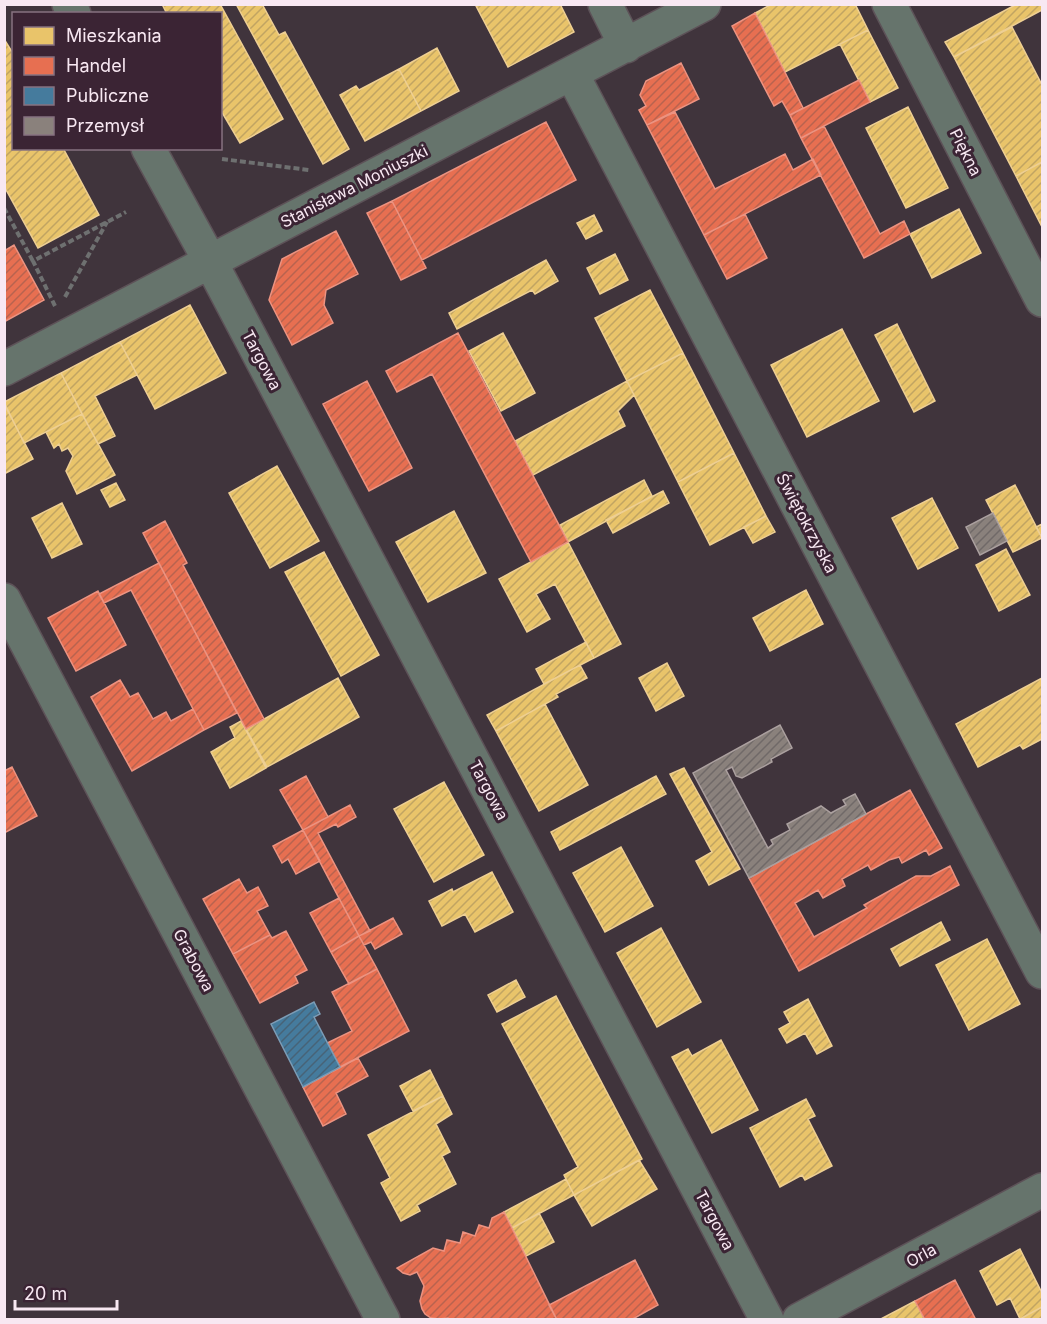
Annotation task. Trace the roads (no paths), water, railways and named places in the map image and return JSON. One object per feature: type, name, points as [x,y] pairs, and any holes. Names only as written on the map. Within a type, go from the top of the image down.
[{"type":"street","points":[[605,4],[626,46]]},
{"type":"street","name":"Stanisława Moniuszki","points":[[4,369],[704,4]]},
{"type":"street","name":"Piękna","points":[[889,4],[1042,300]]},
{"type":"street","name":"Świętokrzyska","points":[[572,74],[1042,972]]},
{"type":"street","name":"Targowa","points":[[149,150],[210,261],[767,1320]]},
{"type":"street","name":"Grabowa","points":[[4,600],[383,1320]]},
{"type":"street","name":"Orla","points":[[799,1320],[1042,1190]]}]
